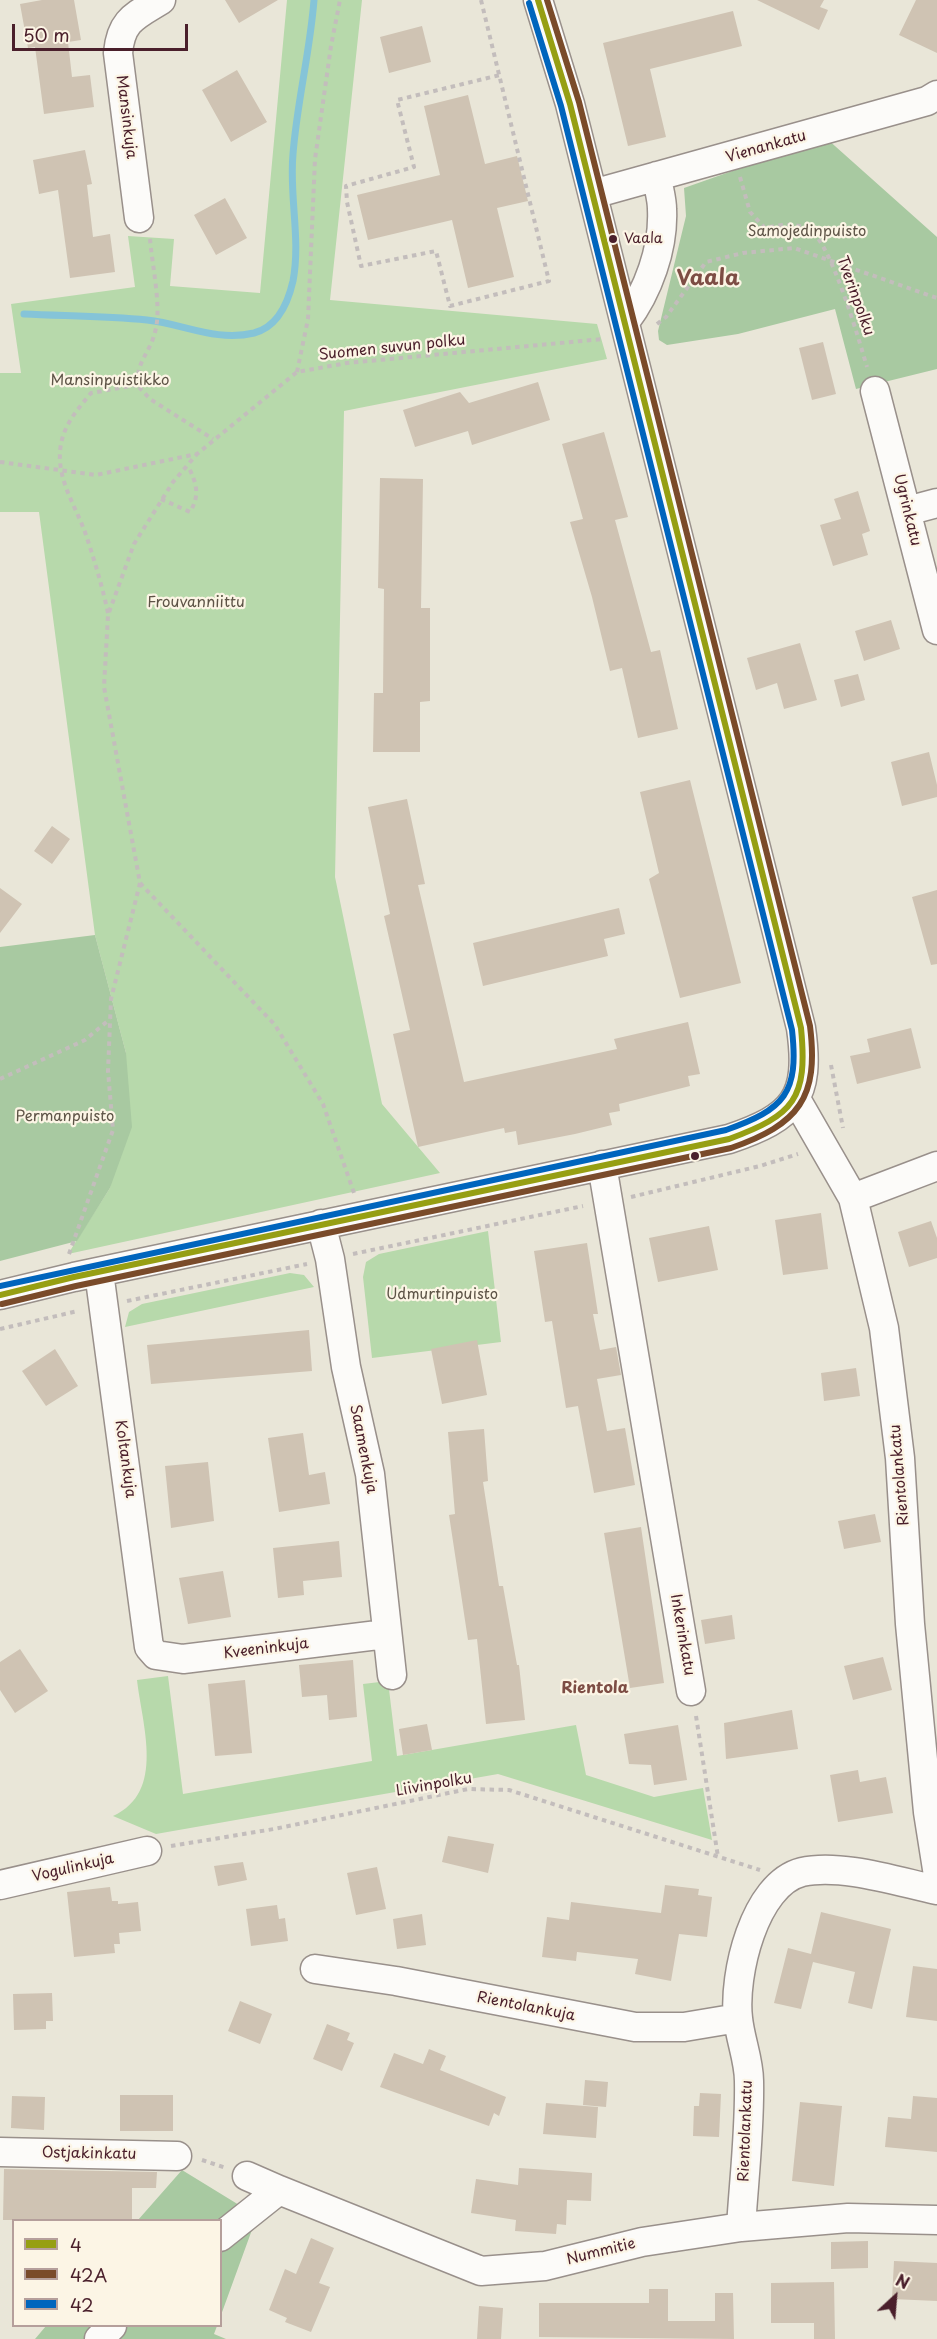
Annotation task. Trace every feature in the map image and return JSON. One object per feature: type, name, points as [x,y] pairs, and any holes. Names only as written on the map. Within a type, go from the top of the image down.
[{"type":"street","name":"Mansinkuja","points":[[139,218],[118,53],[120,36],[129,20],[161,0]]},
{"type":"street","points":[[0,1295],[321,1224],[729,1139],[764,1127],[776,1120],[796,1099],[802,1084],[805,1064],[801,1028],[570,104],[538,0]]},
{"type":"street","name":"Vienankatu","points":[[593,194],[735,156],[927,100],[937,95]]},
{"type":"street","points":[[627,330],[657,252],[662,209],[657,176]]},
{"type":"street","name":"Ugrinkatu","points":[[875,391],[937,630]]},
{"type":"street","points":[[907,511],[937,503]]},
{"type":"street","name":"Rientolankatu","points":[[796,1099],[853,1198],[885,1340],[900,1458],[910,1624],[931,1770],[937,1869]]},
{"type":"street","name":"Inkerinkatu","points":[[602,1165],[691,1691]]},
{"type":"street","points":[[853,1198],[937,1166]]},
{"type":"street","name":"Saamenkuja","points":[[321,1224],[330,1259],[346,1367],[370,1473],[392,1674]]},
{"type":"street","name":"Koltankuja","points":[[99,1272],[149,1647]]},
{"type":"street","name":"Kveeninkuja","points":[[149,1647],[156,1655],[183,1659],[386,1634]]},
{"type":"street","name":"Vogulinkuja","points":[[0,1886],[147,1851]]},
{"type":"street","points":[[787,1878],[803,1872],[839,1872],[937,1890]]},
{"type":"street","name":"Rientolankatu","points":[[741,2227],[749,2079],[738,2018],[740,1980],[748,1943],[763,1907],[774,1890],[787,1878]]},
{"type":"street","name":"Rientolankuja","points":[[315,1969],[396,1981],[635,2027],[684,2027],[738,2018]]},
{"type":"street","name":"Ostjakinkatu","points":[[0,2152],[177,2156]]},
{"type":"street","name":"Nummitie","points":[[247,2176],[481,2271],[545,2266],[642,2242],[741,2227],[848,2218],[937,2220]]},
{"type":"street","points":[[222,2235],[279,2190]]},
{"type":"street","points":[[99,2339],[110,2327]]},
{"type":"path","points":[[297,372],[308,319],[315,159],[340,0]]},
{"type":"path","points":[[482,0],[500,75],[549,281],[450,306],[436,251],[361,266],[347,202],[346,186],[414,167],[397,100],[500,75]]},
{"type":"path","name":"Tverinpolku","points":[[735,156],[750,212],[757,220],[765,228],[788,224],[811,231],[830,262],[875,391]]},
{"type":"path","points":[[139,218],[149,231],[157,327],[149,350],[137,368],[137,385],[150,399],[213,439]]},
{"type":"path","points":[[627,330],[666,317],[706,262],[743,253],[794,248],[937,298]]},
{"type":"path","name":"Suomen suvun polku","points":[[108,615],[134,544],[161,499],[197,454],[213,439],[297,372],[347,363],[627,330]]},
{"type":"path","points":[[68,1254],[113,1130],[108,1071],[111,999],[140,883],[104,687],[108,615],[102,584],[88,542],[59,471],[61,444],[69,420],[91,393],[137,385]]},
{"type":"path","points":[[0,462],[96,475],[197,454]]},
{"type":"path","points":[[161,499],[190,512],[196,501],[197,485],[188,466]]},
{"type":"path","points":[[140,883],[276,1025],[323,1104],[354,1194]]},
{"type":"path","points":[[0,1079],[85,1040],[110,1019]]},
{"type":"path","points":[[627,1197],[760,1166],[807,1151]]},
{"type":"path","points":[[0,1329],[104,1305],[592,1204]]},
{"type":"path","name":"Inkerinkatu","points":[[691,1691],[711,1799],[718,1857]]},
{"type":"path","name":"Liivinpolku","points":[[147,1851],[274,1829],[468,1789],[509,1790],[787,1878]]},
{"type":"path","points":[[177,2156],[209,2162],[247,2176]]},
{"type":"green space","name":"Frouvanniittu","points":[[287,0],[362,0],[330,300],[597,324],[607,359],[344,411],[335,877],[382,1104],[440,1173],[68,1254],[110,1188],[126,1053],[95,935],[39,512],[0,512],[0,373],[21,373],[11,304],[135,287],[128,236],[174,239],[170,286],[260,293]]},
{"type":"green space","name":"Samojedinpuisto","points":[[826,138],[937,237],[937,369],[856,389],[835,309],[738,334],[667,345],[659,340],[658,331],[686,216],[684,188]]},
{"type":"green space","name":"Permanpuisto","points":[[95,935],[126,1053],[132,1127],[110,1188],[77,1241],[0,1261],[0,947]]},
{"type":"green space","name":"Udmurtinpuisto","points":[[488,1231],[501,1342],[372,1358],[363,1277],[366,1262],[379,1254]]},
{"type":"green space","points":[[290,1273],[304,1275],[314,1287],[125,1327],[129,1312],[142,1304]]},
{"type":"green space","points":[[168,1676],[183,1794],[372,1761],[363,1684],[388,1681],[397,1756],[576,1725],[586,1775],[654,1797],[703,1788],[712,1840],[498,1774],[156,1834],[113,1816],[129,1805],[140,1791],[145,1774],[146,1736],[137,1680]]},
{"type":"green space","points":[[182,2170],[257,2216],[222,2312],[222,2219],[139,2219]]},
{"type":"green space","points":[[45,2327],[217,2327],[214,2334],[226,2339],[35,2339]]},
{"type":"building","points":[[42,0],[74,0],[81,40],[68,42],[72,77],[90,75],[94,107],[44,114],[35,47],[28,48],[20,4]]},
{"type":"building","points":[[225,0],[278,0],[239,23]]},
{"type":"building","points":[[757,0],[824,0],[820,7],[828,10],[819,30]]},
{"type":"building","points":[[916,0],[937,0],[937,53],[899,35]]},
{"type":"building","points":[[733,11],[742,46],[650,69],[666,137],[628,146],[603,43]]},
{"type":"building","points":[[422,26],[431,62],[389,73],[380,37]]},
{"type":"building","points":[[237,70],[267,122],[231,142],[202,90]]},
{"type":"building","points":[[468,95],[485,164],[517,156],[528,201],[497,208],[514,277],[468,288],[452,220],[368,240],[357,195],[440,175],[424,106]]},
{"type":"building","points":[[85,150],[92,184],[87,185],[93,237],[110,234],[115,272],[70,278],[58,190],[39,194],[33,160]]},
{"type":"building","points":[[225,198],[247,238],[216,255],[194,215]]},
{"type":"building","points":[[823,342],[836,394],[812,400],[799,348]]},
{"type":"building","points":[[538,382],[550,420],[472,445],[468,431],[415,447],[403,410],[460,392],[469,403]]},
{"type":"building","points":[[604,432],[628,517],[615,520],[651,652],[660,650],[678,729],[638,738],[622,668],[610,671],[592,597],[570,522],[583,519],[562,444]]},
{"type":"building","points":[[380,478],[423,479],[421,608],[430,608],[430,701],[420,702],[420,752],[373,752],[374,693],[383,693],[384,589],[378,588]]},
{"type":"building","points":[[858,491],[870,531],[862,534],[868,555],[833,566],[820,525],[841,519],[834,499]]},
{"type":"building","points":[[891,620],[900,649],[864,661],[855,631]]},
{"type":"building","points":[[800,643],[817,700],[784,709],[777,683],[756,690],[747,658]]},
{"type":"building","points":[[858,674],[865,700],[841,707],[834,680]]},
{"type":"building","points":[[929,752],[937,785],[937,797],[902,806],[891,762]]},
{"type":"building","points":[[690,780],[741,983],[680,998],[649,879],[659,873],[640,792]]},
{"type":"building","points":[[407,799],[425,884],[418,885],[464,1082],[617,1049],[614,1039],[688,1022],[700,1074],[688,1076],[690,1086],[619,1104],[620,1111],[609,1113],[612,1125],[575,1134],[518,1145],[516,1131],[505,1133],[504,1128],[418,1147],[393,1034],[410,1030],[384,916],[390,914],[368,807]]},
{"type":"building","points":[[52,826],[70,839],[52,864],[34,851]]},
{"type":"building","points":[[0,888],[22,904],[0,933]]},
{"type":"building","points":[[937,890],[937,964],[931,965],[912,897]]},
{"type":"building","points":[[619,908],[625,934],[604,939],[608,956],[483,986],[473,943]]},
{"type":"building","points":[[911,1028],[921,1068],[857,1084],[850,1056],[870,1052],[867,1039]]},
{"type":"building","points":[[821,1213],[828,1269],[783,1275],[775,1220]]},
{"type":"building","points":[[931,1221],[937,1238],[937,1258],[909,1267],[898,1232]]},
{"type":"building","points":[[709,1226],[718,1270],[658,1282],[649,1238]]},
{"type":"building","points":[[587,1243],[598,1314],[593,1314],[600,1350],[616,1347],[621,1375],[597,1379],[607,1431],[625,1428],[635,1485],[594,1493],[578,1406],[566,1408],[552,1321],[545,1322],[534,1251]]},
{"type":"building","points":[[309,1330],[312,1371],[151,1384],[147,1345]]},
{"type":"building","points":[[477,1340],[487,1395],[442,1404],[431,1349]]},
{"type":"building","points":[[55,1349],[78,1386],[46,1406],[22,1371]]},
{"type":"building","points":[[856,1368],[860,1396],[824,1401],[821,1373]]},
{"type":"building","points":[[484,1429],[488,1481],[483,1482],[499,1586],[503,1586],[517,1665],[519,1665],[525,1720],[486,1724],[477,1639],[468,1640],[449,1515],[455,1514],[448,1432]]},
{"type":"building","points":[[303,1433],[309,1475],[325,1472],[330,1504],[279,1512],[268,1438]]},
{"type":"building","points":[[208,1462],[214,1521],[171,1528],[165,1466]]},
{"type":"building","points":[[875,1514],[881,1542],[844,1549],[838,1521]]},
{"type":"building","points":[[641,1527],[664,1683],[630,1688],[604,1533]]},
{"type":"building","points":[[339,1541],[342,1577],[303,1581],[304,1595],[278,1598],[273,1548]]},
{"type":"building","points":[[223,1571],[231,1617],[188,1624],[179,1578]]},
{"type":"building","points":[[732,1615],[735,1639],[705,1644],[701,1620]]},
{"type":"building","points":[[20,1649],[48,1691],[15,1713],[0,1690],[0,1662]]},
{"type":"building","points":[[883,1657],[892,1690],[853,1700],[844,1666]]},
{"type":"building","points":[[353,1660],[357,1717],[329,1720],[327,1695],[302,1697],[299,1665]]},
{"type":"building","points":[[245,1680],[252,1753],[215,1756],[208,1684]]},
{"type":"building","points":[[792,1710],[798,1749],[726,1759],[724,1723]]},
{"type":"building","points":[[427,1724],[432,1750],[403,1755],[399,1729]]},
{"type":"building","points":[[678,1725],[687,1780],[654,1785],[651,1765],[629,1764],[624,1734]]},
{"type":"building","points":[[858,1770],[860,1782],[886,1777],[893,1813],[838,1822],[830,1775]]},
{"type":"building","points":[[448,1836],[494,1844],[488,1873],[442,1862]]},
{"type":"building","points":[[243,1862],[247,1880],[218,1886],[214,1866]]},
{"type":"building","points":[[377,1867],[386,1909],[356,1915],[347,1873]]},
{"type":"building","points":[[665,1885],[699,1889],[698,1895],[712,1897],[707,1937],[679,1934],[671,1981],[635,1974],[638,1959],[577,1952],[576,1961],[542,1957],[547,1917],[569,1920],[571,1902],[661,1913]]},
{"type":"building","points":[[110,1887],[112,1901],[118,1901],[118,1904],[138,1902],[141,1931],[119,1933],[120,1944],[114,1944],[115,1953],[74,1957],[67,1892]]},
{"type":"building","points":[[277,1905],[279,1919],[285,1918],[288,1941],[251,1946],[246,1909]]},
{"type":"building","points":[[821,1912],[891,1929],[872,2009],[848,2003],[855,1972],[813,1962],[801,2009],[774,2003],[788,1948],[811,1954]]},
{"type":"building","points":[[422,1914],[426,1945],[397,1949],[393,1919]]},
{"type":"building","points":[[913,1966],[937,1969],[937,2021],[906,2017]]},
{"type":"building","points":[[52,1993],[53,2021],[46,2021],[46,2029],[14,2030],[13,1994]]},
{"type":"building","points":[[240,2001],[272,2014],[260,2044],[228,2031]]},
{"type":"building","points":[[327,2024],[350,2033],[347,2040],[354,2043],[342,2071],[313,2059]]},
{"type":"building","points":[[429,2049],[446,2056],[440,2070],[506,2097],[499,2116],[494,2113],[489,2126],[380,2087],[394,2053],[423,2064]]},
{"type":"building","points":[[585,2080],[608,2082],[606,2107],[583,2105]]},
{"type":"building","points":[[700,2093],[721,2094],[719,2137],[693,2136],[694,2106],[699,2106]]},
{"type":"building","points":[[120,2095],[173,2095],[173,2131],[120,2131]]},
{"type":"building","points":[[12,2096],[45,2097],[44,2130],[11,2128]]},
{"type":"building","points":[[913,2096],[937,2098],[937,2152],[885,2147],[888,2117],[911,2119]]},
{"type":"building","points":[[800,2102],[842,2106],[834,2186],[792,2181]]},
{"type":"building","points":[[546,2103],[598,2107],[596,2138],[543,2134]]},
{"type":"building","points":[[519,2168],[592,2173],[591,2201],[567,2200],[566,2225],[557,2224],[556,2234],[515,2231],[516,2220],[471,2213],[476,2179],[518,2185]]},
{"type":"building","points":[[4,2169],[157,2172],[156,2188],[132,2188],[132,2219],[3,2220]]},
{"type":"building","points":[[311,2238],[334,2248],[319,2283],[330,2287],[311,2332],[285,2322],[287,2318],[269,2310],[285,2269],[296,2274]]},
{"type":"building","points":[[868,2241],[868,2268],[831,2269],[831,2242]]},
{"type":"building","points":[[894,2261],[937,2263],[937,2301],[892,2299]]},
{"type":"building","points":[[834,2282],[835,2339],[814,2339],[814,2323],[771,2323],[771,2283]]},
{"type":"building","points":[[649,2289],[668,2289],[668,2321],[715,2321],[715,2293],[733,2293],[734,2339],[539,2337],[539,2303],[649,2303]]},
{"type":"building","points":[[479,2306],[503,2308],[501,2339],[477,2339]]},
{"type":"waterway","points":[[24,314],[147,320],[226,335],[254,333],[275,320],[288,298],[295,265],[293,154],[314,0]]},
{"type":"transit line","name":"4","points":[[0,1295],[74,1277],[729,1139],[769,1122],[792,1101],[798,1088],[802,1072],[801,1028],[570,104],[538,0]]},
{"type":"transit line","name":"42A","points":[[2,1304],[76,1286],[731,1148],[754,1139],[788,1118],[799,1105],[807,1090],[812,1051],[810,1026],[579,102],[547,0]]},
{"type":"transit line","name":"42","points":[[0,1286],[726,1130],[775,1106],[784,1096],[790,1084],[794,1052],[792,1030],[561,106],[529,3]]},
{"type":"place","name":"Vaala","points":[[613,239]]},
{"type":"district","name":"Vaala","points":[[708,279]]},
{"type":"district","name":"Rientola","points":[[595,1689]]},
{"type":"park label","name":"Mansinpuistikko","points":[[110,381]]}]
